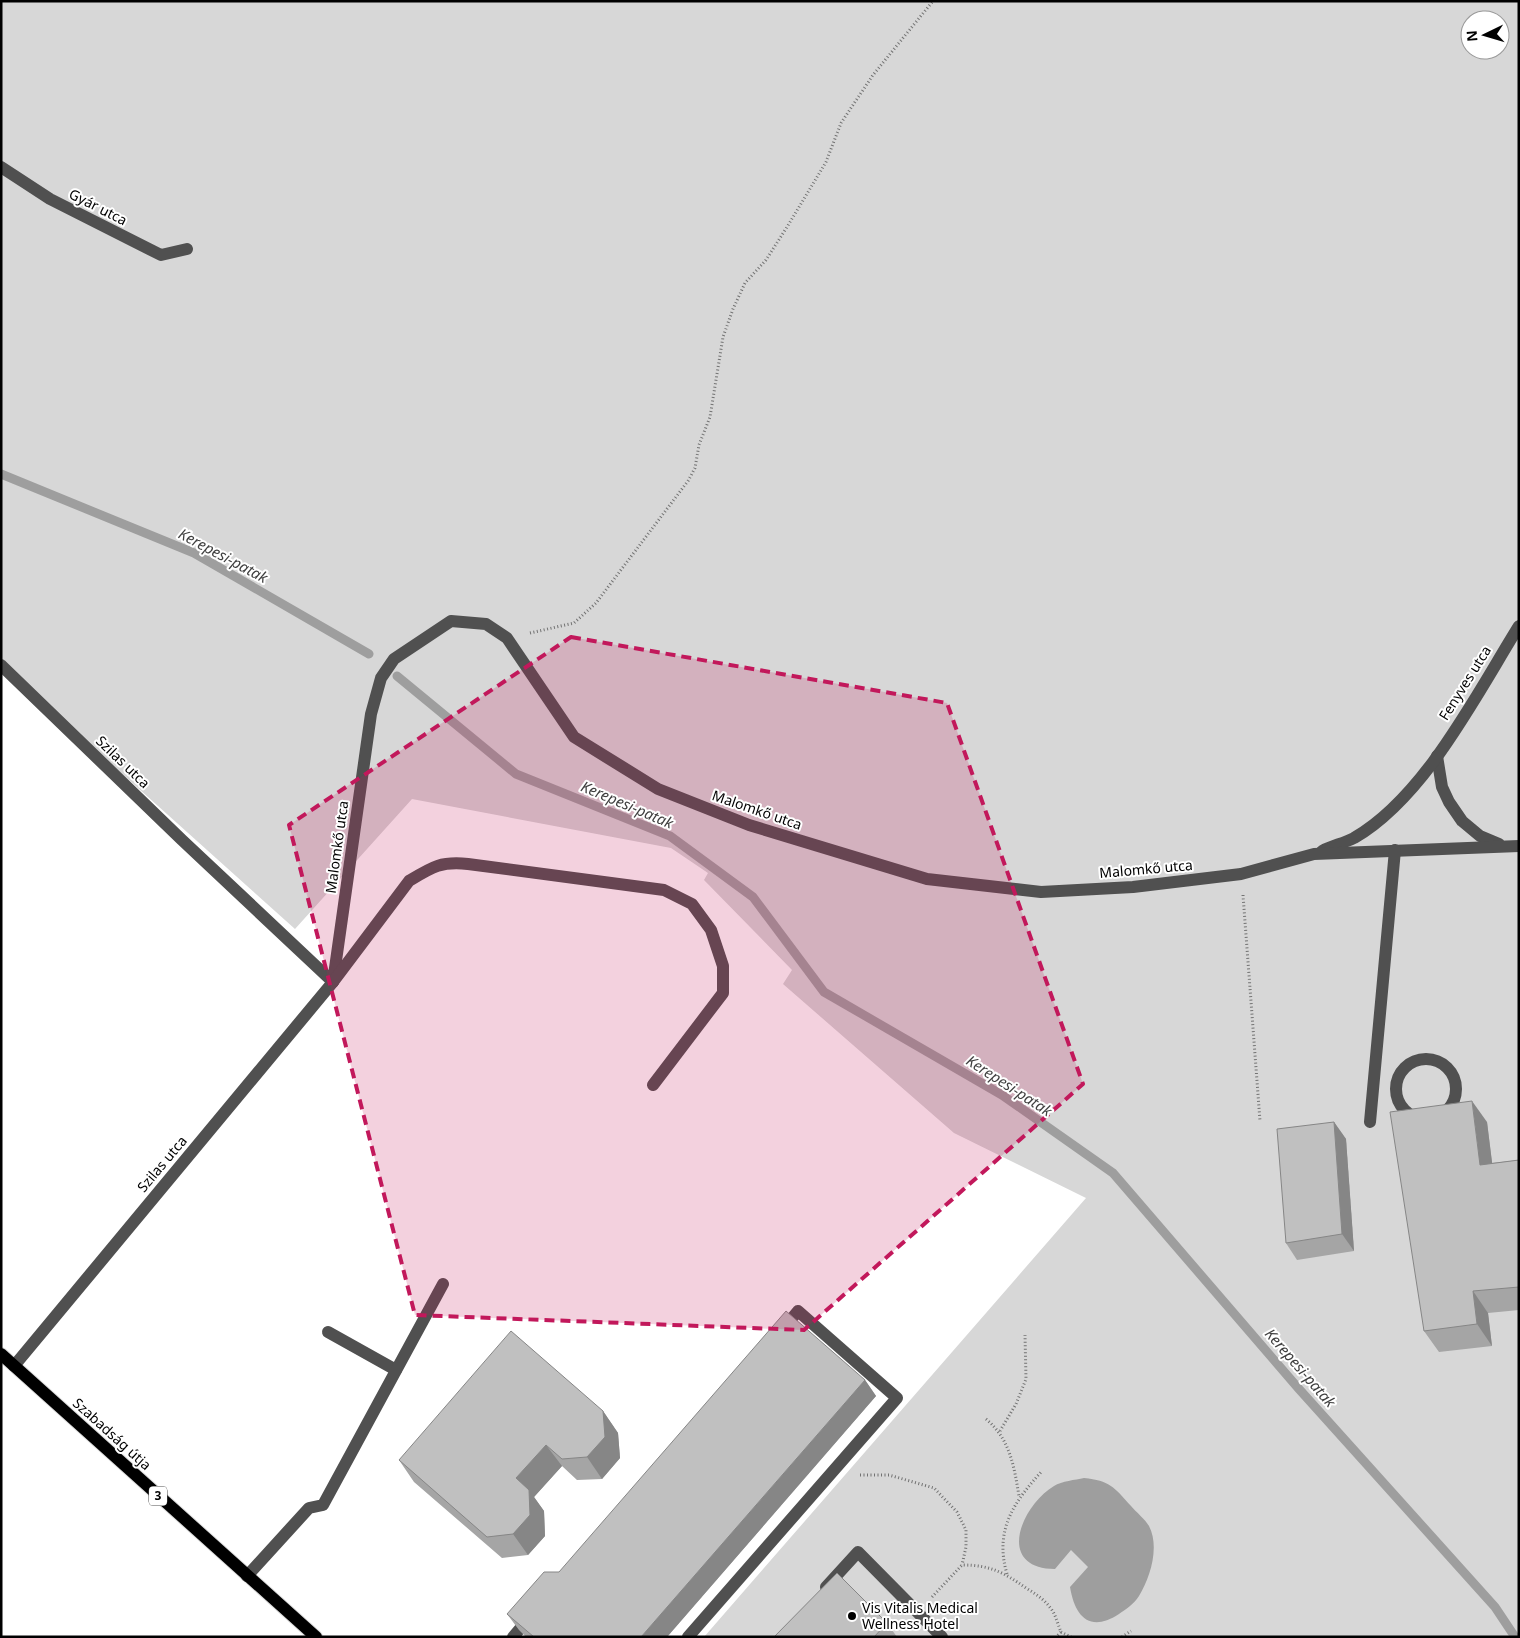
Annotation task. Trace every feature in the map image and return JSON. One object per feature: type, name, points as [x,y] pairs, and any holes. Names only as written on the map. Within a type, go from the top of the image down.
[{"type":"main road","name":"Szabadság útja","points":[[1,1354],[316,1637]]},
{"type":"street","name":"Gyár utca","points":[[1,167],[50,199],[161,255],[187,249]]},
{"type":"street","name":"Malomkő utca","points":[[333,982],[371,714],[381,678],[394,659],[452,621],[486,624],[507,638],[574,737],[658,790],[749,825],[927,879],[1041,892],[1133,887],[1241,874],[1314,854],[1519,846]]},
{"type":"street","name":"Fenyves utca","points":[[1314,854],[1354,838],[1386,814],[1415,786],[1437,756],[1519,626]]},
{"type":"street","name":"Szilas utca","points":[[1,665],[182,840],[333,982]]},
{"type":"street","points":[[1437,756],[1442,787],[1462,821],[1480,836],[1504,846]]},
{"type":"street","points":[[1370,1122],[1395,850]]},
{"type":"street","name":"Szilas utca","points":[[14,1366],[333,982],[409,881],[426,870],[448,862],[664,890],[692,904],[710,930],[723,966],[723,993],[653,1084]]},
{"type":"street","points":[[1431,1059],[1441,1062],[1454,1077],[1455,1097],[1451,1107],[1444,1114],[1424,1120],[1406,1112],[1399,1105],[1396,1085],[1401,1071],[1412,1062],[1431,1059]]},
{"type":"street","points":[[1373,1082],[1396,1085]]},
{"type":"street","points":[[247,1576],[309,1508],[323,1506],[443,1284]]},
{"type":"street","points":[[688,1637],[897,1398],[798,1311],[772,1341]]},
{"type":"street","points":[[328,1332],[396,1370]]},
{"type":"street","points":[[820,1594],[858,1552],[942,1637]]},
{"type":"street","points":[[513,1637],[539,1607]]},
{"type":"path","points":[[507,638],[574,623],[596,603],[688,481],[695,468],[699,446],[710,417],[723,337],[732,308],[745,283],[766,260],[826,162],[842,123],[874,75],[932,1]]},
{"type":"path","points":[[1241,874],[1260,1121]]},
{"type":"path","points":[[1000,1432],[1016,1404],[1026,1379],[1026,1335]]},
{"type":"path","points":[[986,1418],[1006,1441],[1014,1465],[1019,1497]]},
{"type":"path","points":[[1007,1574],[1002,1558],[1002,1539],[1006,1524],[1019,1497],[1042,1471]]},
{"type":"path","points":[[858,1475],[889,1475],[934,1488],[957,1512],[966,1530],[966,1548],[962,1565],[918,1612]]},
{"type":"path","points":[[962,1565],[978,1565],[1007,1574],[1042,1598],[1053,1612],[1061,1632],[1071,1637]]},
{"type":"path","points":[[1122,1637],[1131,1631]]},
{"type":"path","points":[[1056,1637],[1061,1632]]},
{"type":"highlighted area","points":[[571,637],[947,703],[1083,1084],[804,1330],[415,1315],[289,825]]},
{"type":"shaded area","points":[[1,1],[1519,1],[1519,1637],[704,1637],[1086,1198],[954,1133],[783,984],[792,970],[704,880],[708,873],[671,848],[412,799],[295,929],[1,665]]},
{"type":"shaded area","points":[[1084,1478],[1106,1483],[1115,1489],[1147,1523],[1154,1543],[1150,1571],[1137,1599],[1119,1614],[1109,1620],[1100,1622],[1092,1622],[1080,1614],[1072,1598],[1070,1587],[1088,1567],[1071,1550],[1055,1569],[1036,1566],[1025,1558],[1020,1548],[1020,1535],[1024,1521],[1042,1495],[1057,1484]]},
{"type":"building","points":[[1472,1101],[1480,1165],[1519,1160],[1519,1287],[1473,1291],[1477,1324],[1424,1331],[1390,1112]]},
{"type":"building","points":[[1334,1122],[1342,1234],[1286,1243],[1277,1129]]},
{"type":"building","points":[[786,1311],[865,1380],[641,1637],[534,1637],[507,1614],[544,1572],[559,1572]]},
{"type":"building","points":[[511,1331],[603,1411],[605,1437],[587,1457],[562,1459],[546,1445],[516,1478],[529,1490],[530,1515],[513,1534],[487,1537],[399,1460]]},
{"type":"building","points":[[837,1573],[887,1623],[874,1637],[774,1637]]},
{"type":"waterway","name":"Kerepesi-patak","points":[[1,474],[194,553],[369,654]]},
{"type":"waterway","name":"Kerepesi-patak","points":[[397,676],[516,774],[670,836],[753,897],[824,992],[1002,1095],[1113,1173],[1299,1389],[1495,1607],[1515,1637]]},
{"type":"place","name":"Vis Vitalis Medical Wellness Hotel","points":[[852,1616]]}]
